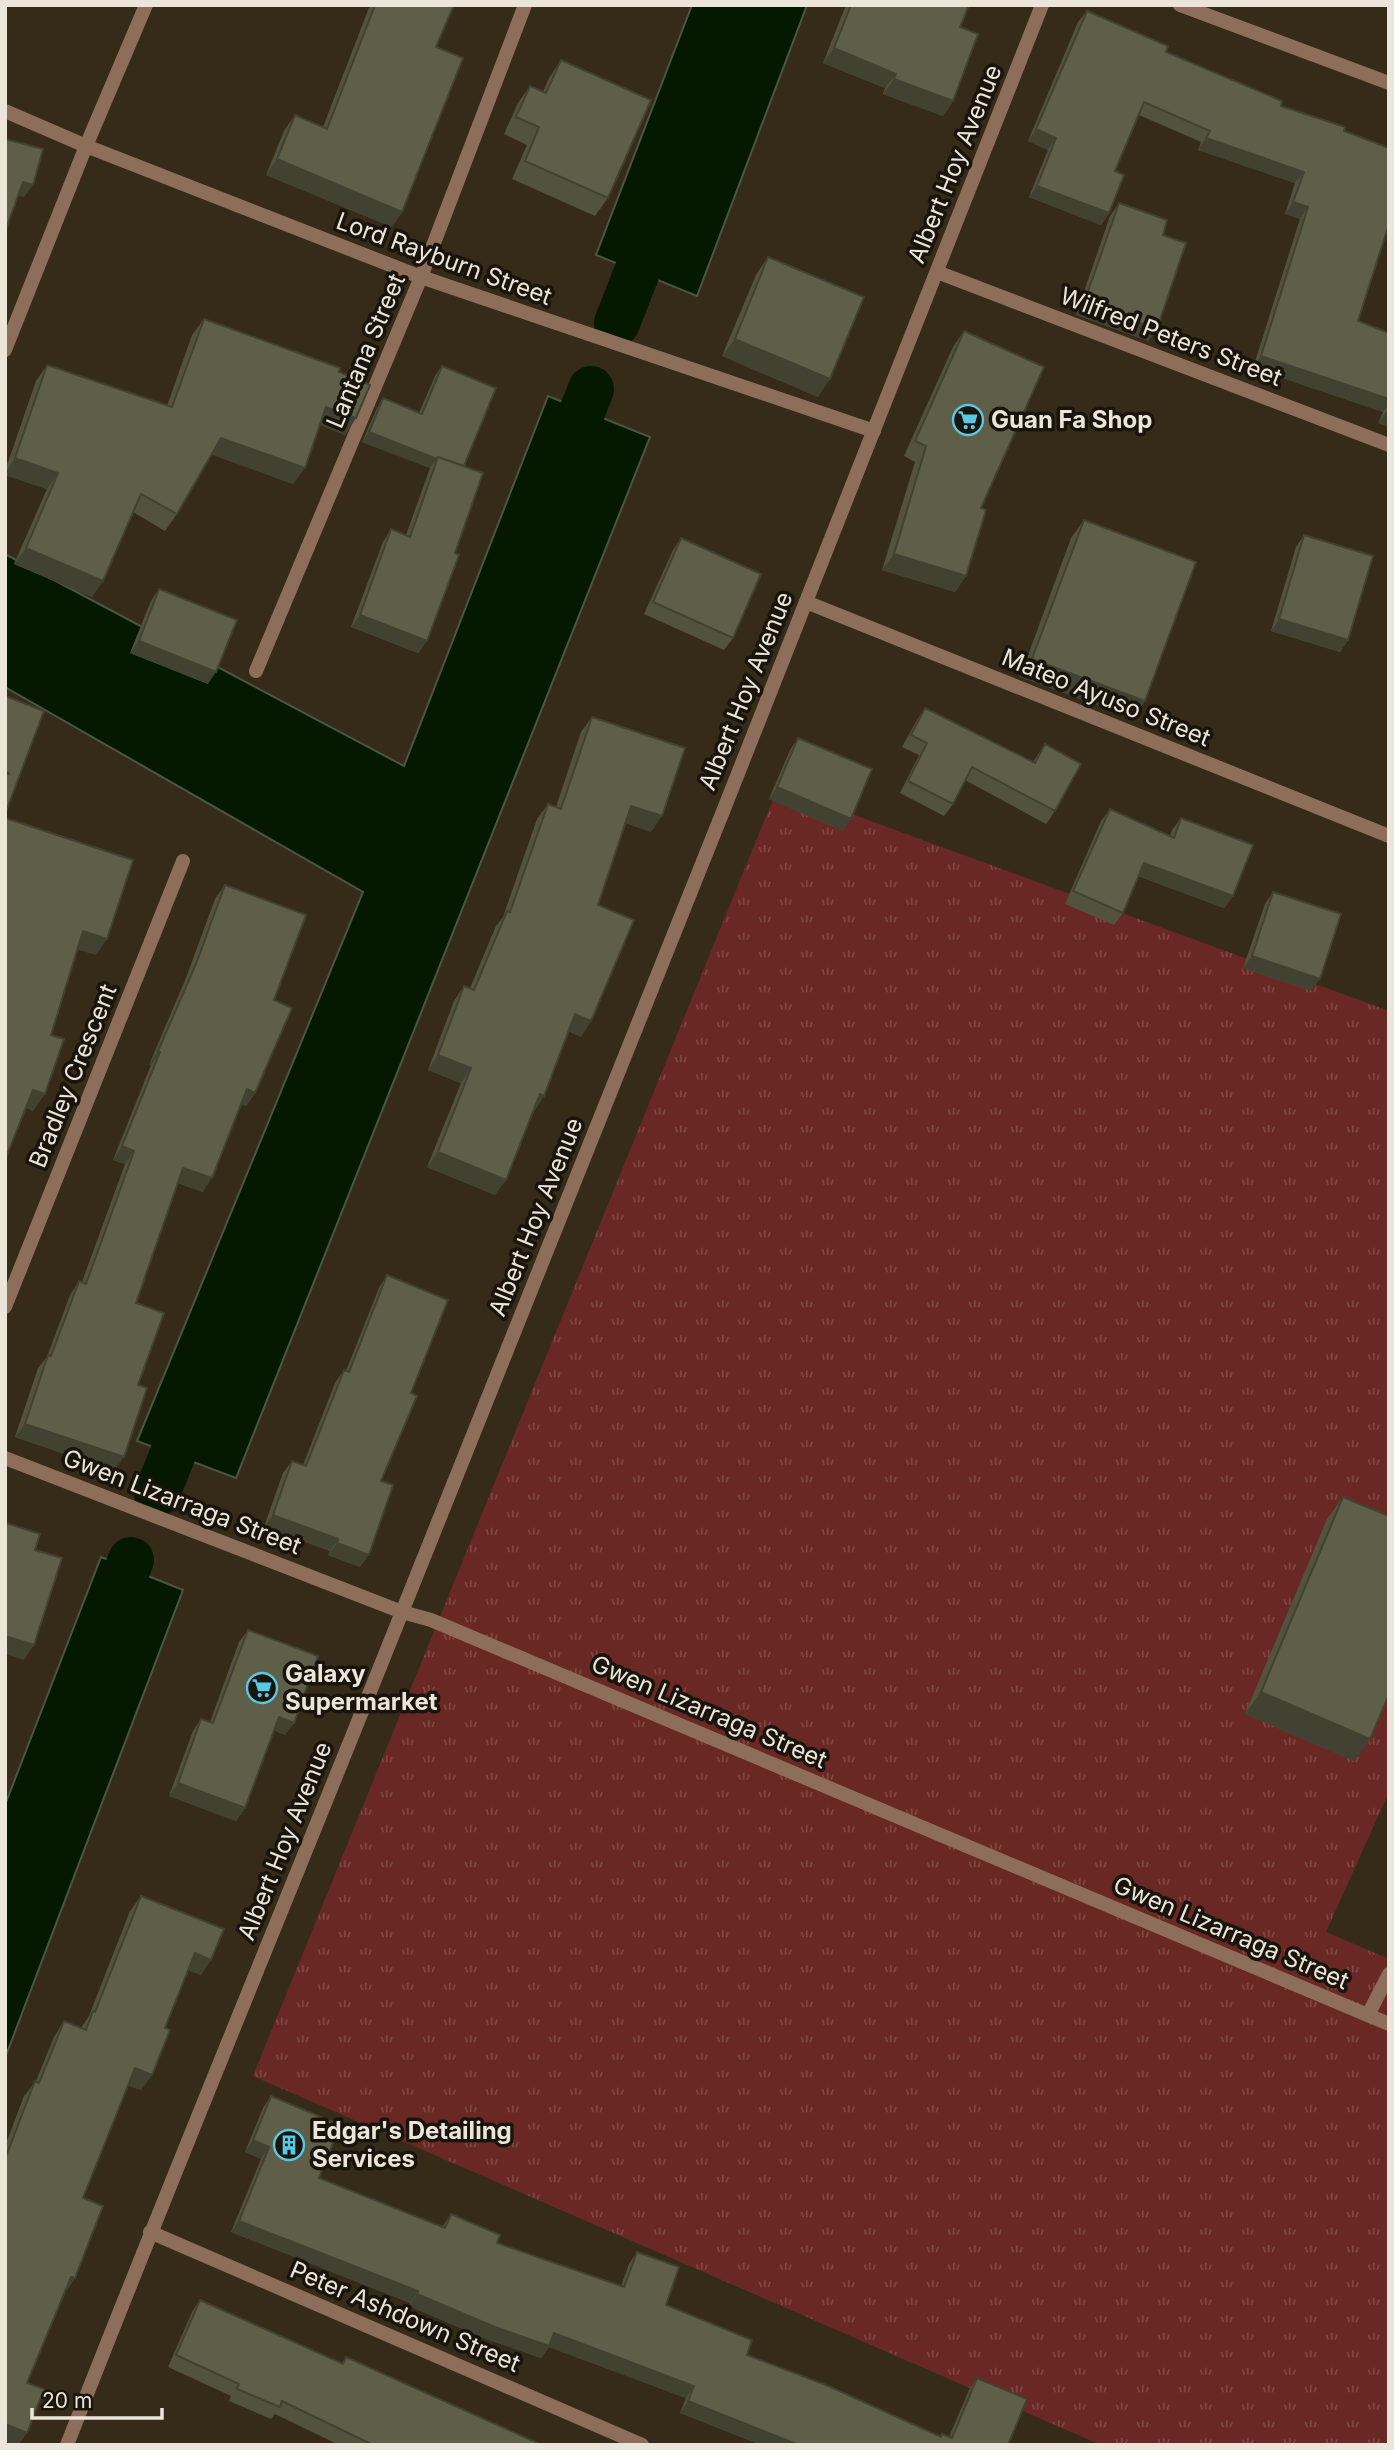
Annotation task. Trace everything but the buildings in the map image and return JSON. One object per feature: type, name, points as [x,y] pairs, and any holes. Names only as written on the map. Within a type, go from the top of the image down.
[{"type":"street","points":[[5,350],[145,5]]},
{"type":"street","name":"Lantana Street","points":[[256,671],[421,277],[525,5]]},
{"type":"street","name":"Albert Hoy Avenue","points":[[67,2445],[150,2232],[402,1612],[874,432],[1042,5]]},
{"type":"street","points":[[1180,5],[1389,83]]},
{"type":"street","name":"Lord Rayburn Street","points":[[5,111],[86,146],[421,277],[874,432]]},
{"type":"street","name":"Wilfred Peters Street","points":[[937,272],[1389,445]]},
{"type":"street","name":"Mateo Ayuso Street","points":[[806,602],[1389,835]]},
{"type":"street","name":"Bradley Crescent","points":[[5,1307],[183,861]]},
{"type":"street","name":"Gwen Lizarraga Street","points":[[5,1458],[402,1612],[431,1620],[1389,2024]]},
{"type":"street","points":[[1368,2015],[1389,1974]]},
{"type":"street","name":"Peter Ashdown Street","points":[[150,2232],[642,2445]]},
{"type":"green space","points":[[778,787],[1389,1011],[1389,1792],[1326,1932],[1389,1959],[1389,2445],[1101,2445],[253,2076]]},
{"type":"shaded area","points":[[692,5],[807,5],[697,296],[596,255]]},
{"type":"shaded area","points":[[548,396],[650,437],[236,1478],[137,1441],[363,892],[5,687],[5,554],[404,766]]},
{"type":"shaded area","points":[[101,1557],[183,1590],[5,2058],[5,1805]]},
{"type":"waterway","points":[[617,323],[660,213]]},
{"type":"waterway","points":[[560,468],[591,389]]},
{"type":"waterway","points":[[157,1494],[196,1395]]},
{"type":"waterway","points":[[105,1625],[131,1560]]},
{"type":"place","name":"Guan Fa Shop","points":[[968,420]]},
{"type":"place","name":"Galaxy Supermarket","points":[[262,1688]]},
{"type":"place","name":"Edgar's Detailing Services","points":[[289,2145]]}]
